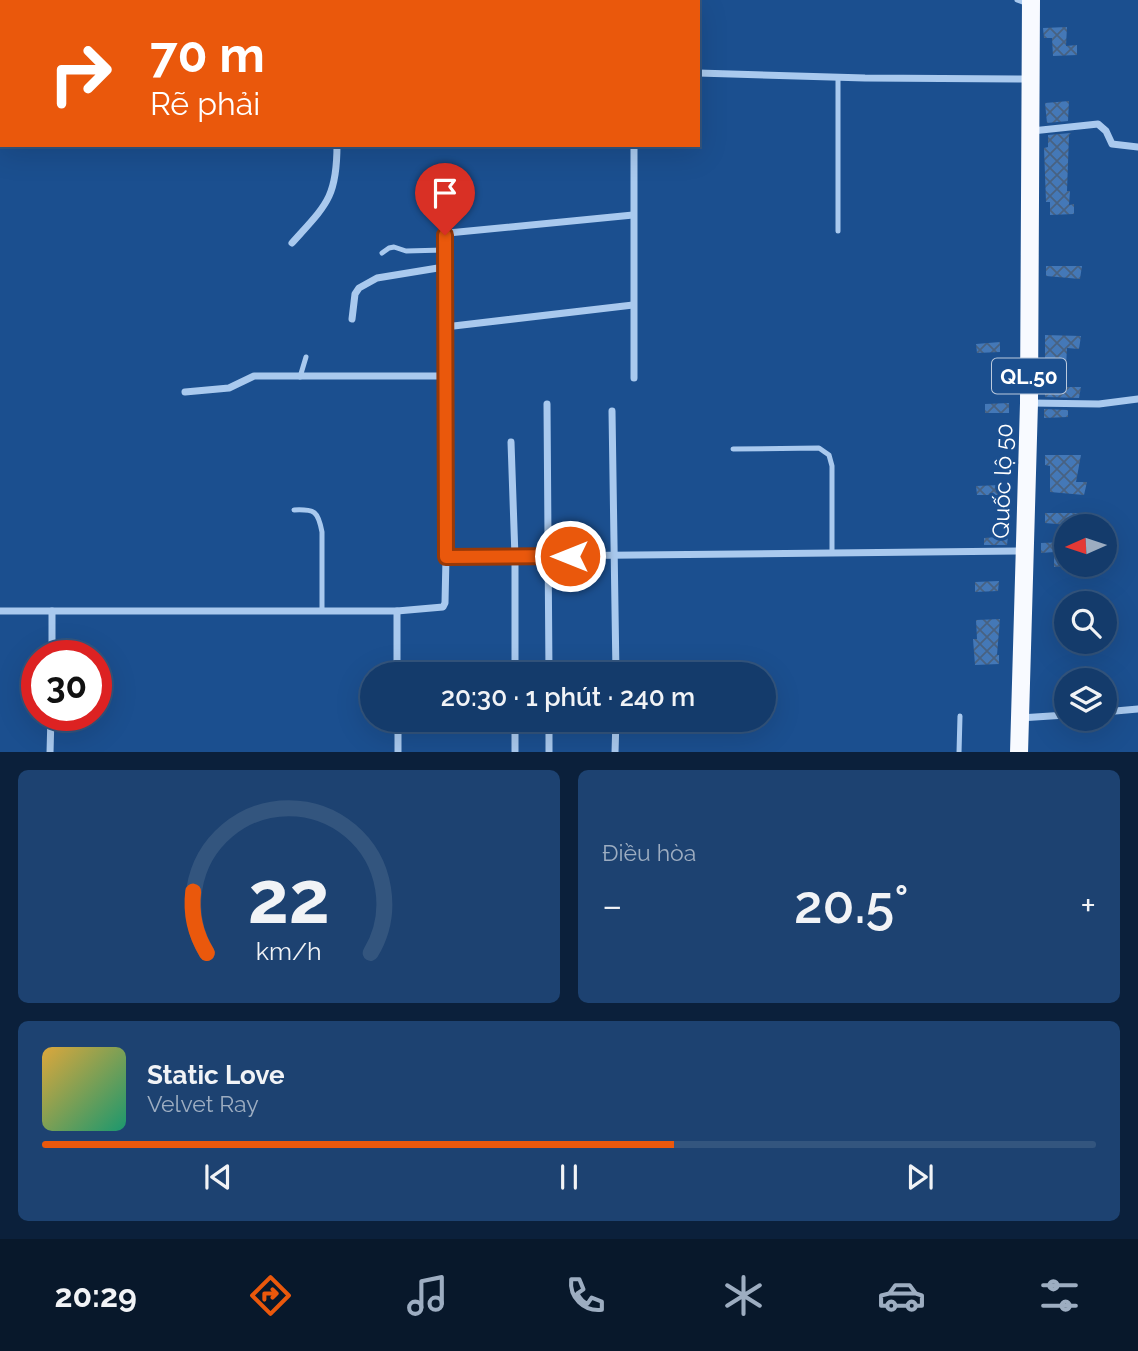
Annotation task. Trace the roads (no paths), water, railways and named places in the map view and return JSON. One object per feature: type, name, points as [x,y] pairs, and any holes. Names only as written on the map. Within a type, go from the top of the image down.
[{"type":"highway","name":"Quốc lộ 50","points":[[1018,752],[1029,403],[1031,131],[1027,2]]},
{"type":"street","points":[[700,73],[838,78],[1030,79]]},
{"type":"street","points":[[1031,131],[1098,124],[1106,131],[1112,144],[1138,147]]},
{"type":"street","points":[[292,243],[318,214],[332,193],[336,181],[337,147]]},
{"type":"street","points":[[634,147],[634,379]]},
{"type":"street","points":[[0,611],[397,611],[443,607],[446,557],[444,240],[448,233],[633,215]]},
{"type":"street","points":[[352,320],[355,294],[370,281],[444,267]]},
{"type":"street","points":[[445,327],[633,305]]},
{"type":"street","points":[[185,393],[229,388],[254,376],[446,376]]},
{"type":"street","points":[[1029,403],[1099,404],[1138,399]]},
{"type":"street","points":[[547,404],[549,662]]},
{"type":"street","points":[[612,411],[616,662]]},
{"type":"street","points":[[511,442],[515,662]]},
{"type":"street","points":[[446,557],[1025,551]]},
{"type":"street","points":[[52,611],[52,640]]},
{"type":"street","points":[[397,611],[397,662]]},
{"type":"street","points":[[1117,711],[1138,709]]},
{"type":"street","points":[[1019,718],[1054,716]]},
{"type":"street","points":[[50,752],[51,731]]},
{"type":"street","points":[[398,732],[398,752]]},
{"type":"street","points":[[515,732],[515,751]]},
{"type":"street","points":[[549,732],[549,752]]},
{"type":"street","points":[[615,752],[616,732]]},
{"type":"lane","points":[[838,78],[838,231]]},
{"type":"lane","points":[[382,253],[394,247],[406,251],[444,250]]},
{"type":"lane","points":[[300,377],[306,357]]},
{"type":"lane","points":[[733,449],[818,448],[829,455],[832,466],[832,552]]},
{"type":"lane","points":[[294,510],[311,509],[317,513],[320,521],[323,551],[322,611]]},
{"type":"lane","points":[[959,752],[960,716]]}]
